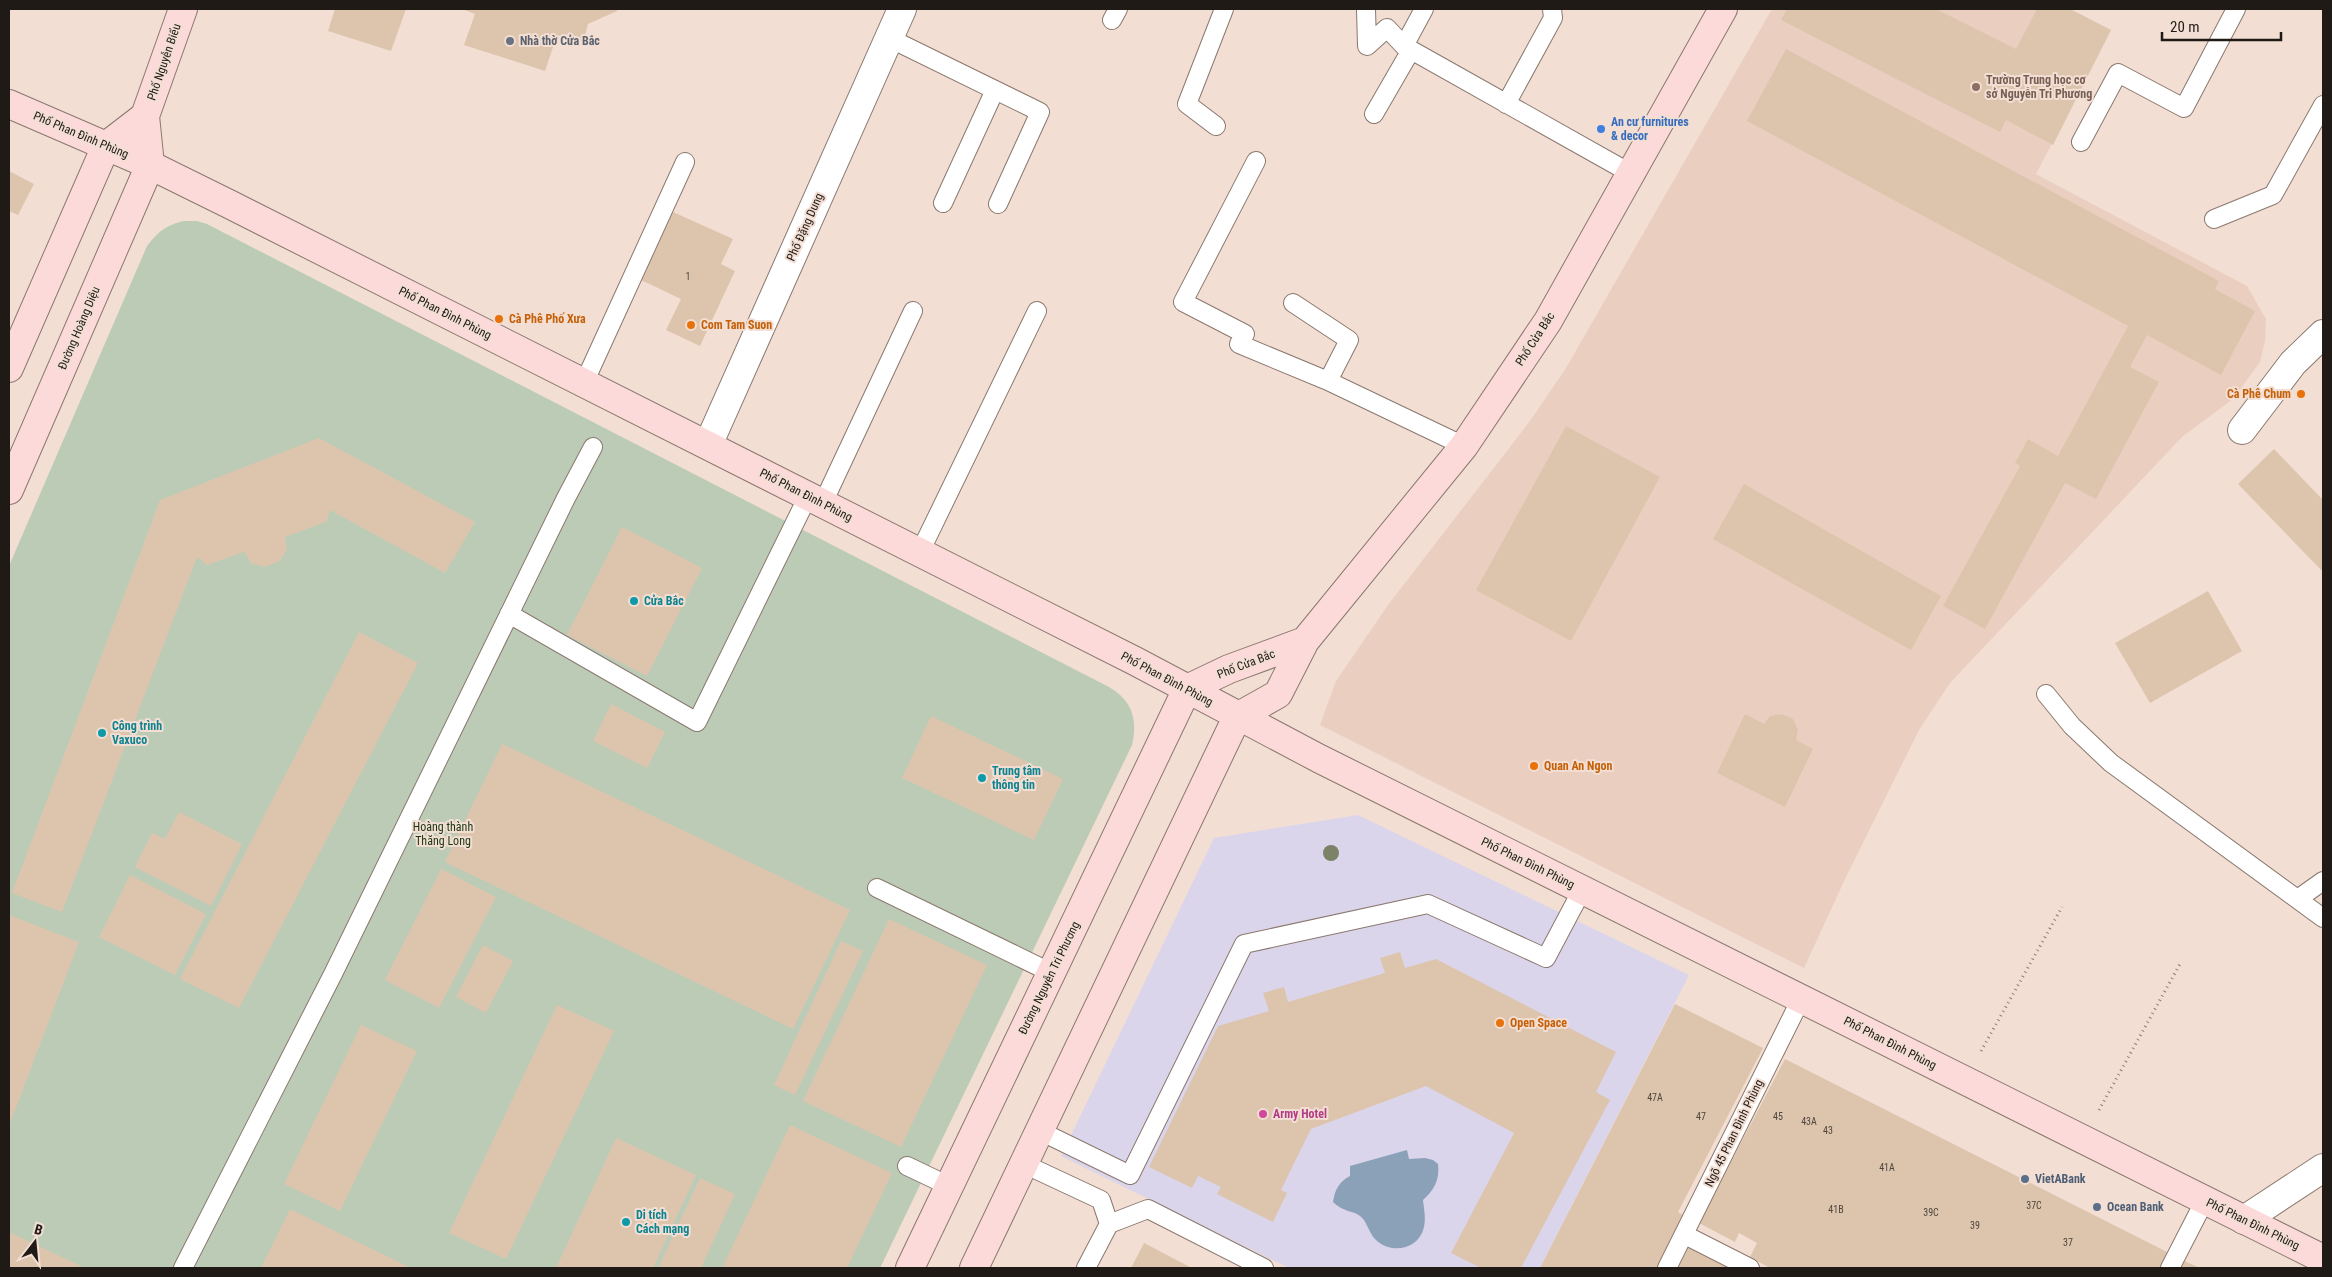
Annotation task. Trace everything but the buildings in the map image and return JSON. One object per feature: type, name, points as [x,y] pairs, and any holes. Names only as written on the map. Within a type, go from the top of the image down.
[{"type":"street","name":"Phố Nguyễn Biểu","points":[[150,164],[145,116],[182,9]]},
{"type":"street","name":"Phố Đặng Dung","points":[[708,445],[902,9]]},
{"type":"street","name":"Phố Cửa Bắc","points":[[1238,717],[1278,694],[1305,641],[1464,446],[1548,321],[1723,9]]},
{"type":"street","name":"Phố Phan Đình Phùng","points":[[9,104],[150,164],[920,552],[1238,717],[2323,1258]]},
{"type":"street","name":"Phố Nguyễn Biểu","points":[[106,146],[145,116]]},
{"type":"street","points":[[9,368],[106,146]]},
{"type":"street","name":"Đường Hoàng Diệu","points":[[9,490],[150,164]]},
{"type":"street","points":[[2242,430],[2293,364],[2323,334]]},
{"type":"street","name":"Phố Cửa Bắc","points":[[1187,689],[1230,669],[1305,641]]},
{"type":"street","name":"Đường Nguyễn Tri Phương","points":[[910,1268],[1187,689]]},
{"type":"street","points":[[974,1268],[1238,717]]},
{"type":"street","points":[[2244,1220],[2323,1168]]},
{"type":"lane","points":[[1216,126],[1187,104],[1224,9]]},
{"type":"lane","points":[[1366,9],[1366,46],[1387,28],[1408,48],[1630,173]]},
{"type":"lane","points":[[1374,114],[1408,48],[1424,9]]},
{"type":"lane","points":[[1506,104],[1553,18],[1552,9]]},
{"type":"lane","points":[[2081,142],[2118,73],[2184,108],[2236,9]]},
{"type":"lane","points":[[889,38],[1040,112],[998,204]]},
{"type":"lane","points":[[943,203],[995,90]]},
{"type":"lane","points":[[2214,219],[2274,195],[2323,105]]},
{"type":"lane","points":[[1256,161],[1183,302],[1245,334],[1240,344],[1328,382],[1464,446]]},
{"type":"lane","points":[[584,383],[685,162]]},
{"type":"lane","points":[[1293,303],[1349,340],[1328,382]]},
{"type":"lane","points":[[509,614],[697,722],[816,500],[913,311]]},
{"type":"lane","points":[[920,552],[1037,312]]},
{"type":"lane","points":[[183,1268],[333,974],[593,447]]},
{"type":"lane","points":[[2046,694],[2072,726],[2111,763],[2299,898],[2323,918]]},
{"type":"lane","points":[[2299,898],[2323,881]]},
{"type":"lane","points":[[877,888],[1052,973]]},
{"type":"lane","points":[[1040,1132],[1130,1175],[1244,944],[1428,904],[1546,958],[1582,890]]},
{"type":"lane","name":"Ngõ 45 Phan Đình Phùng","points":[[1667,1268],[1801,999]]},
{"type":"lane","points":[[1024,1164],[1101,1200],[1109,1224]]},
{"type":"lane","points":[[907,1166],[950,1186]]},
{"type":"lane","points":[[2170,1268],[2205,1200]]},
{"type":"lane","points":[[1086,1268],[1109,1224],[1148,1208],[1264,1268]]},
{"type":"lane","points":[[1685,1235],[1750,1268]]},
{"type":"path","points":[[1965,1080],[2062,907]]},
{"type":"path","points":[[2083,1139],[2180,964]]},
{"type":"shaded area","points":[[1772,9],[2070,9],[2111,30],[2036,174],[2247,286],[2266,319],[2265,341],[2260,362],[2233,399],[2182,437],[1950,683],[1919,730],[1846,877],[1804,968],[1320,725],[1336,681],[1388,605],[1530,421],[1566,368]]},
{"type":"shaded area","points":[[1358,815],[1689,975],[1540,1268],[1289,1268],[1061,1156],[1214,838]]},
{"type":"green space","name":"Hoàng thành Thăng Long","points":[[184,221],[197,221],[207,224],[1109,687],[1117,692],[1128,704],[1134,727],[1132,745],[880,1268],[9,1268],[9,566],[147,246],[163,230]]},
{"type":"water","points":[[1407,1150],[1409,1159],[1425,1158],[1433,1160],[1438,1164],[1438,1175],[1433,1188],[1423,1200],[1425,1220],[1421,1235],[1416,1241],[1403,1248],[1388,1247],[1375,1239],[1360,1216],[1341,1208],[1333,1202],[1338,1186],[1350,1176],[1350,1166]]},
{"type":"place","name":"Nhà thờ Cửa Bắc","points":[[510,41]]},
{"type":"place","name":"Trường Trung học cơ sở Nguyễn Tri Phương","points":[[1976,87]]},
{"type":"place","name":"An cư furnitures & decor","points":[[1601,129]]},
{"type":"place","name":"Cà Phê Phố Xưa","points":[[499,319]]},
{"type":"place","name":"Com Tam Suon","points":[[691,325]]},
{"type":"place","name":"Cà Phê Chum","points":[[2301,394]]},
{"type":"place","name":"Cửa Bắc","points":[[634,601]]},
{"type":"place","name":"Công trình Vaxuco","points":[[102,733]]},
{"type":"place","name":"Quan An Ngon","points":[[1534,766]]},
{"type":"place","name":"Trung tâm thông tin","points":[[982,778]]},
{"type":"place","name":"Open Space","points":[[1500,1023]]},
{"type":"place","name":"Army Hotel","points":[[1263,1114]]},
{"type":"place","name":"VietABank","points":[[2025,1179]]},
{"type":"place","name":"Ocean Bank","points":[[2097,1207]]},
{"type":"place","name":"Di tích Cách mạng","points":[[626,1222]]}]
